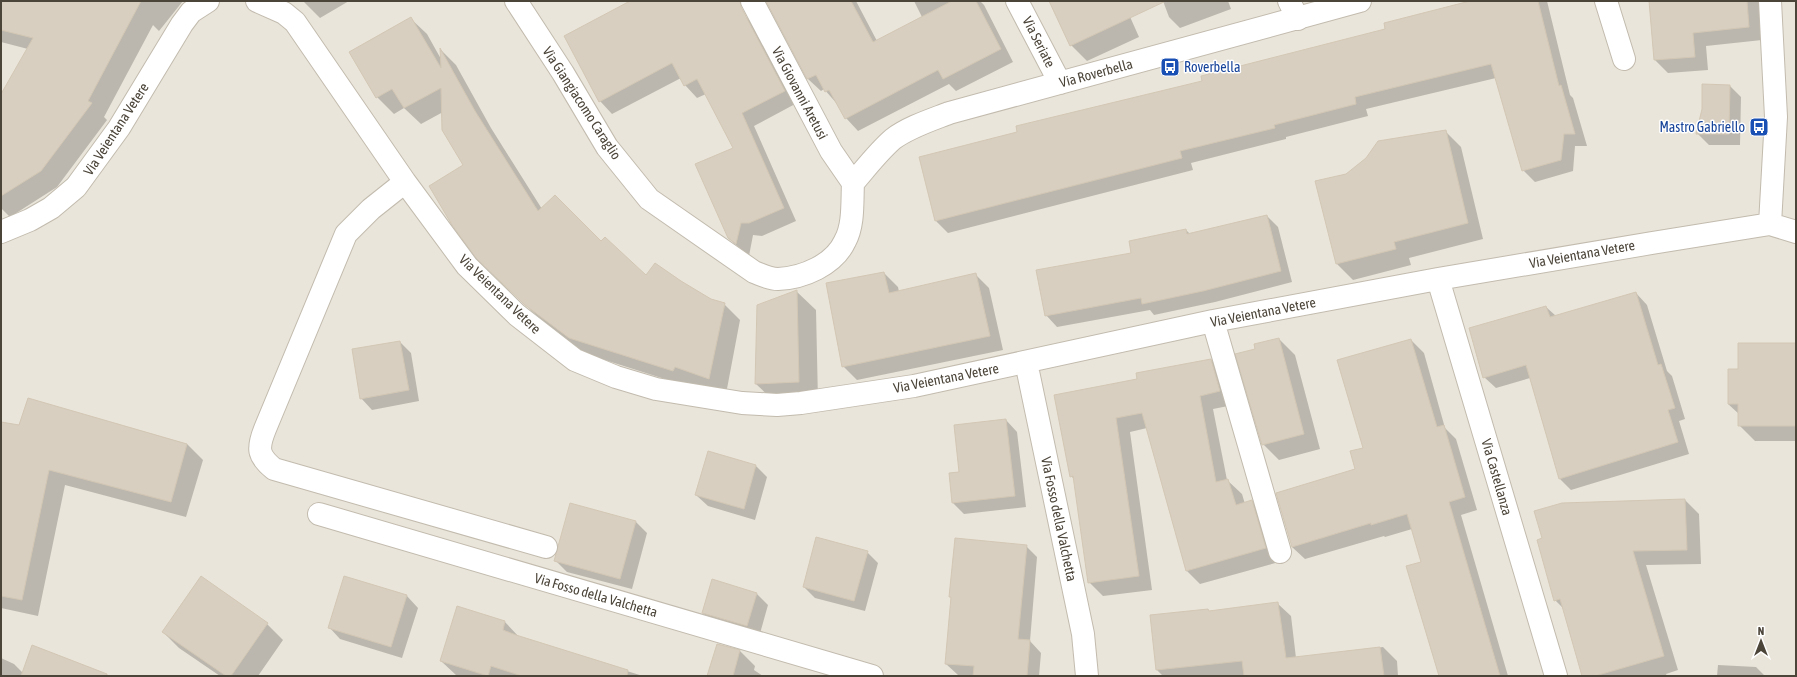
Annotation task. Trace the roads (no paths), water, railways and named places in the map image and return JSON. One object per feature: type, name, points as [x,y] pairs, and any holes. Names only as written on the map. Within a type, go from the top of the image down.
[{"type":"street","name":"Via Veientana Vetere","points":[[1,232],[30,220],[46,211],[76,187],[119,128],[182,24],[197,7],[208,1]]},
{"type":"street","name":"Via Veientana Vetere","points":[[257,1],[284,12],[295,22],[405,182],[467,266],[517,315],[575,360],[638,385],[742,403],[777,405],[825,400],[914,386],[1214,321],[1438,279],[1770,224],[1796,232]]},
{"type":"street","name":"Via Giangiacomo Caraglio","points":[[516,1],[563,73],[607,146],[649,199],[754,272],[777,279],[799,275],[819,267],[836,255],[846,240],[850,225],[853,183]]},
{"type":"street","name":"Via Giovanni Aretusi","points":[[752,1],[830,151],[853,183]]},
{"type":"street","name":"Via Seriate","points":[[1018,1],[1060,83]]},
{"type":"street","name":"Via Roverbella","points":[[853,183],[875,156],[894,139],[920,124],[949,113],[1060,83],[1293,10],[1360,1]]},
{"type":"street","points":[[1606,1],[1624,59]]},
{"type":"street","points":[[1770,1],[1776,117],[1770,224]]},
{"type":"street","points":[[405,182],[371,209],[346,234],[262,435],[260,450],[261,455],[263,460],[274,469],[546,548]]},
{"type":"street","name":"Via Castellanza","points":[[1438,279],[1556,676]]},
{"type":"street","points":[[1214,321],[1280,552]]},
{"type":"street","name":"Via Fosso della Valchetta","points":[[1026,362],[1083,634],[1087,676]]},
{"type":"street","name":"Via Fosso della Valchetta","points":[[319,514],[872,676]]},
{"type":"place","name":"Roverbella","points":[[1170,67]]},
{"type":"place","name":"Mastro Gabriello","points":[[1759,127]]}]
